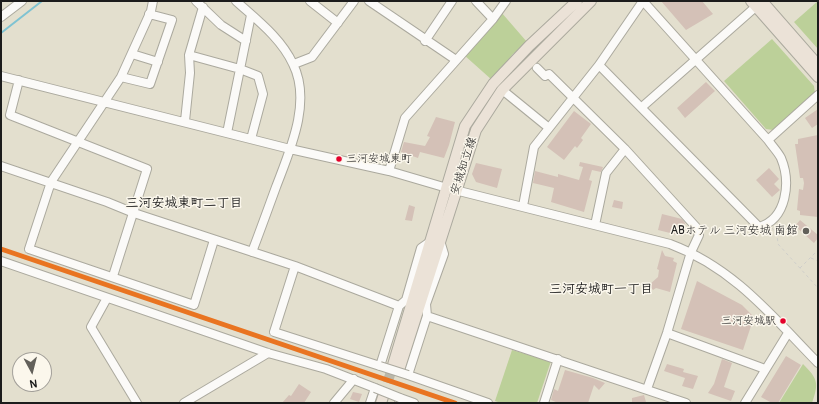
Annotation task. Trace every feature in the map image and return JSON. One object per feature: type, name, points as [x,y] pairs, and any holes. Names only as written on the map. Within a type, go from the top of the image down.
[{"type":"main road","name":"安城知立線","points":[[396,366],[452,189],[465,126],[493,84],[529,46],[577,1]]},
{"type":"main road","name":"安城知立線","points":[[452,189],[476,130],[487,110],[502,90],[591,1]]},
{"type":"main road","points":[[758,2],[818,64]]},
{"type":"main road","points":[[758,2],[818,77]]},
{"type":"street","points":[[1,17],[22,1]]},
{"type":"street","points":[[153,1],[149,14],[121,77],[52,182],[29,249],[113,276],[194,305],[214,240]]},
{"type":"street","points":[[196,1],[221,25],[246,41]]},
{"type":"street","points":[[236,1],[280,43],[294,64],[300,88],[299,117],[290,149],[252,252]]},
{"type":"street","points":[[310,1],[338,23]]},
{"type":"street","points":[[294,64],[312,57],[354,1]]},
{"type":"street","points":[[369,1],[425,41],[456,60]]},
{"type":"street","points":[[425,41],[452,1]]},
{"type":"street","points":[[476,1],[493,19]]},
{"type":"street","points":[[389,171],[404,118],[493,19],[506,1]]},
{"type":"street","points":[[523,206],[534,147],[572,97],[600,65],[643,1],[768,140],[780,156],[786,182],[782,204],[776,215],[768,225],[759,227],[600,65]]},
{"type":"street","points":[[642,107],[758,2]]},
{"type":"street","points":[[185,121],[190,73],[189,55],[203,7]]},
{"type":"street","points":[[121,77],[150,84],[172,20],[149,14]]},
{"type":"street","points":[[227,133],[251,15]]},
{"type":"street","points":[[132,54],[158,62]]},
{"type":"street","points":[[189,55],[240,68],[258,76],[263,94],[251,139]]},
{"type":"street","points":[[537,68],[545,76],[549,74],[625,149],[696,227],[699,235],[691,252],[667,333],[647,389]]},
{"type":"street","points":[[1,76],[105,100],[290,149],[389,171],[452,189],[670,244],[691,252],[738,282],[818,363]]},
{"type":"street","points":[[19,80],[10,115],[147,169],[113,276]]},
{"type":"street","points":[[506,93],[549,128]]},
{"type":"street","points":[[768,140],[818,95]]},
{"type":"street","points":[[595,225],[606,173],[625,149]]},
{"type":"street","points":[[1,166],[52,182],[134,213],[295,266],[399,306]]},
{"type":"street","points":[[380,366],[399,306],[406,300],[421,248],[436,242],[444,254],[426,304],[427,316],[408,375]]},
{"type":"street","points":[[1,261],[268,353],[326,368],[375,388],[400,401],[414,403]]},
{"type":"street","points":[[295,266],[274,332],[408,375],[488,403]]},
{"type":"street","points":[[106,298],[91,327],[137,403]]},
{"type":"street","points":[[427,316],[686,403]]},
{"type":"street","points":[[667,333],[765,369]]},
{"type":"street","points":[[745,403],[788,333]]},
{"type":"street","points":[[184,403],[268,353]]},
{"type":"street","points":[[544,403],[558,359]]},
{"type":"street","points":[[334,403],[354,379]]},
{"type":"street","points":[[370,403],[375,388]]},
{"type":"path","points":[[768,225],[777,234],[778,244],[818,288]]},
{"type":"path","points":[[800,268],[818,250]]},
{"type":"path","points":[[810,257],[818,261]]},
{"type":"green space","points":[[818,1],[818,49],[794,22]]},
{"type":"green space","points":[[501,12],[527,42],[513,54],[492,80],[464,55]]},
{"type":"green space","points":[[772,39],[814,86],[815,94],[773,130],[766,129],[724,81]]},
{"type":"green space","points":[[512,350],[551,361],[537,403],[501,403],[495,401]]},
{"type":"green space","points":[[803,364],[812,374],[816,382],[816,391],[812,403],[779,403]]},
{"type":"building","points":[[661,1],[702,1],[713,14],[686,30]]},
{"type":"building","points":[[706,82],[715,91],[685,118],[677,108]]},
{"type":"building","points":[[818,109],[818,124],[812,128],[805,118]]},
{"type":"building","points":[[574,111],[591,124],[581,138],[583,140],[577,148],[575,146],[564,160],[547,147]]},
{"type":"building","points":[[436,117],[455,122],[444,158],[420,152],[418,158],[401,152],[404,142],[425,146],[430,137],[427,136]]},
{"type":"building","points":[[818,135],[818,217],[800,215],[800,211],[797,210],[799,189],[803,190],[804,183],[803,178],[800,178],[795,144],[798,144],[798,139]]},
{"type":"building","points":[[580,162],[603,167],[601,172],[592,170],[589,180],[592,181],[584,212],[551,202],[554,188],[533,183],[535,171],[558,177],[558,174],[579,180],[583,167],[579,166]]},
{"type":"building","points":[[476,163],[502,169],[497,188],[476,182],[472,174]]},
{"type":"building","points":[[769,168],[779,179],[774,184],[780,190],[772,197],[756,180]]},
{"type":"building","points":[[614,200],[623,202],[622,209],[612,207]]},
{"type":"building","points":[[409,205],[415,207],[412,221],[405,220]]},
{"type":"building","points":[[662,214],[682,219],[685,223],[682,236],[658,230]]},
{"type":"building","name":"ABホテル 三河安城 南館","points":[[800,220],[818,235],[818,238],[814,243],[795,226]]},
{"type":"building","points":[[662,250],[665,256],[674,258],[673,261],[677,263],[670,292],[656,288],[653,290],[649,285],[658,277],[659,270],[657,269]]},
{"type":"building","points":[[697,281],[742,305],[754,317],[743,350],[681,329]]},
{"type":"building","points":[[786,356],[801,365],[778,403],[772,403],[761,397]]},
{"type":"building","points":[[722,359],[732,363],[724,387],[735,391],[731,401],[708,393],[714,384]]},
{"type":"building","points":[[667,364],[684,369],[683,372],[698,376],[693,389],[682,386],[685,378],[664,371]]},
{"type":"building","points":[[565,370],[605,383],[599,390],[594,385],[588,403],[558,403],[551,400],[554,389],[558,391]]},
{"type":"building","points":[[299,384],[311,392],[304,403],[282,403],[289,395],[291,396]]},
{"type":"building","points":[[353,392],[362,394],[359,402],[350,399]]},
{"type":"building","points":[[644,395],[646,402],[632,403],[632,398]]},
{"type":"waterway","points":[[1,33],[42,1]]},
{"type":"tunnel","points":[[383,397],[393,365]]},
{"type":"transit line","points":[[1,249],[455,403]]},
{"type":"place","name":"三河安城東町","points":[[339,159]]},
{"type":"place","name":"ABホテル 三河安城 南館","points":[[806,231]]},
{"type":"place","name":"三河安城駅","points":[[783,321]]},
{"type":"district","name":"三河安城東町二丁目","points":[[184,204]]},
{"type":"district","name":"三河安城町一丁目","points":[[601,290]]}]
